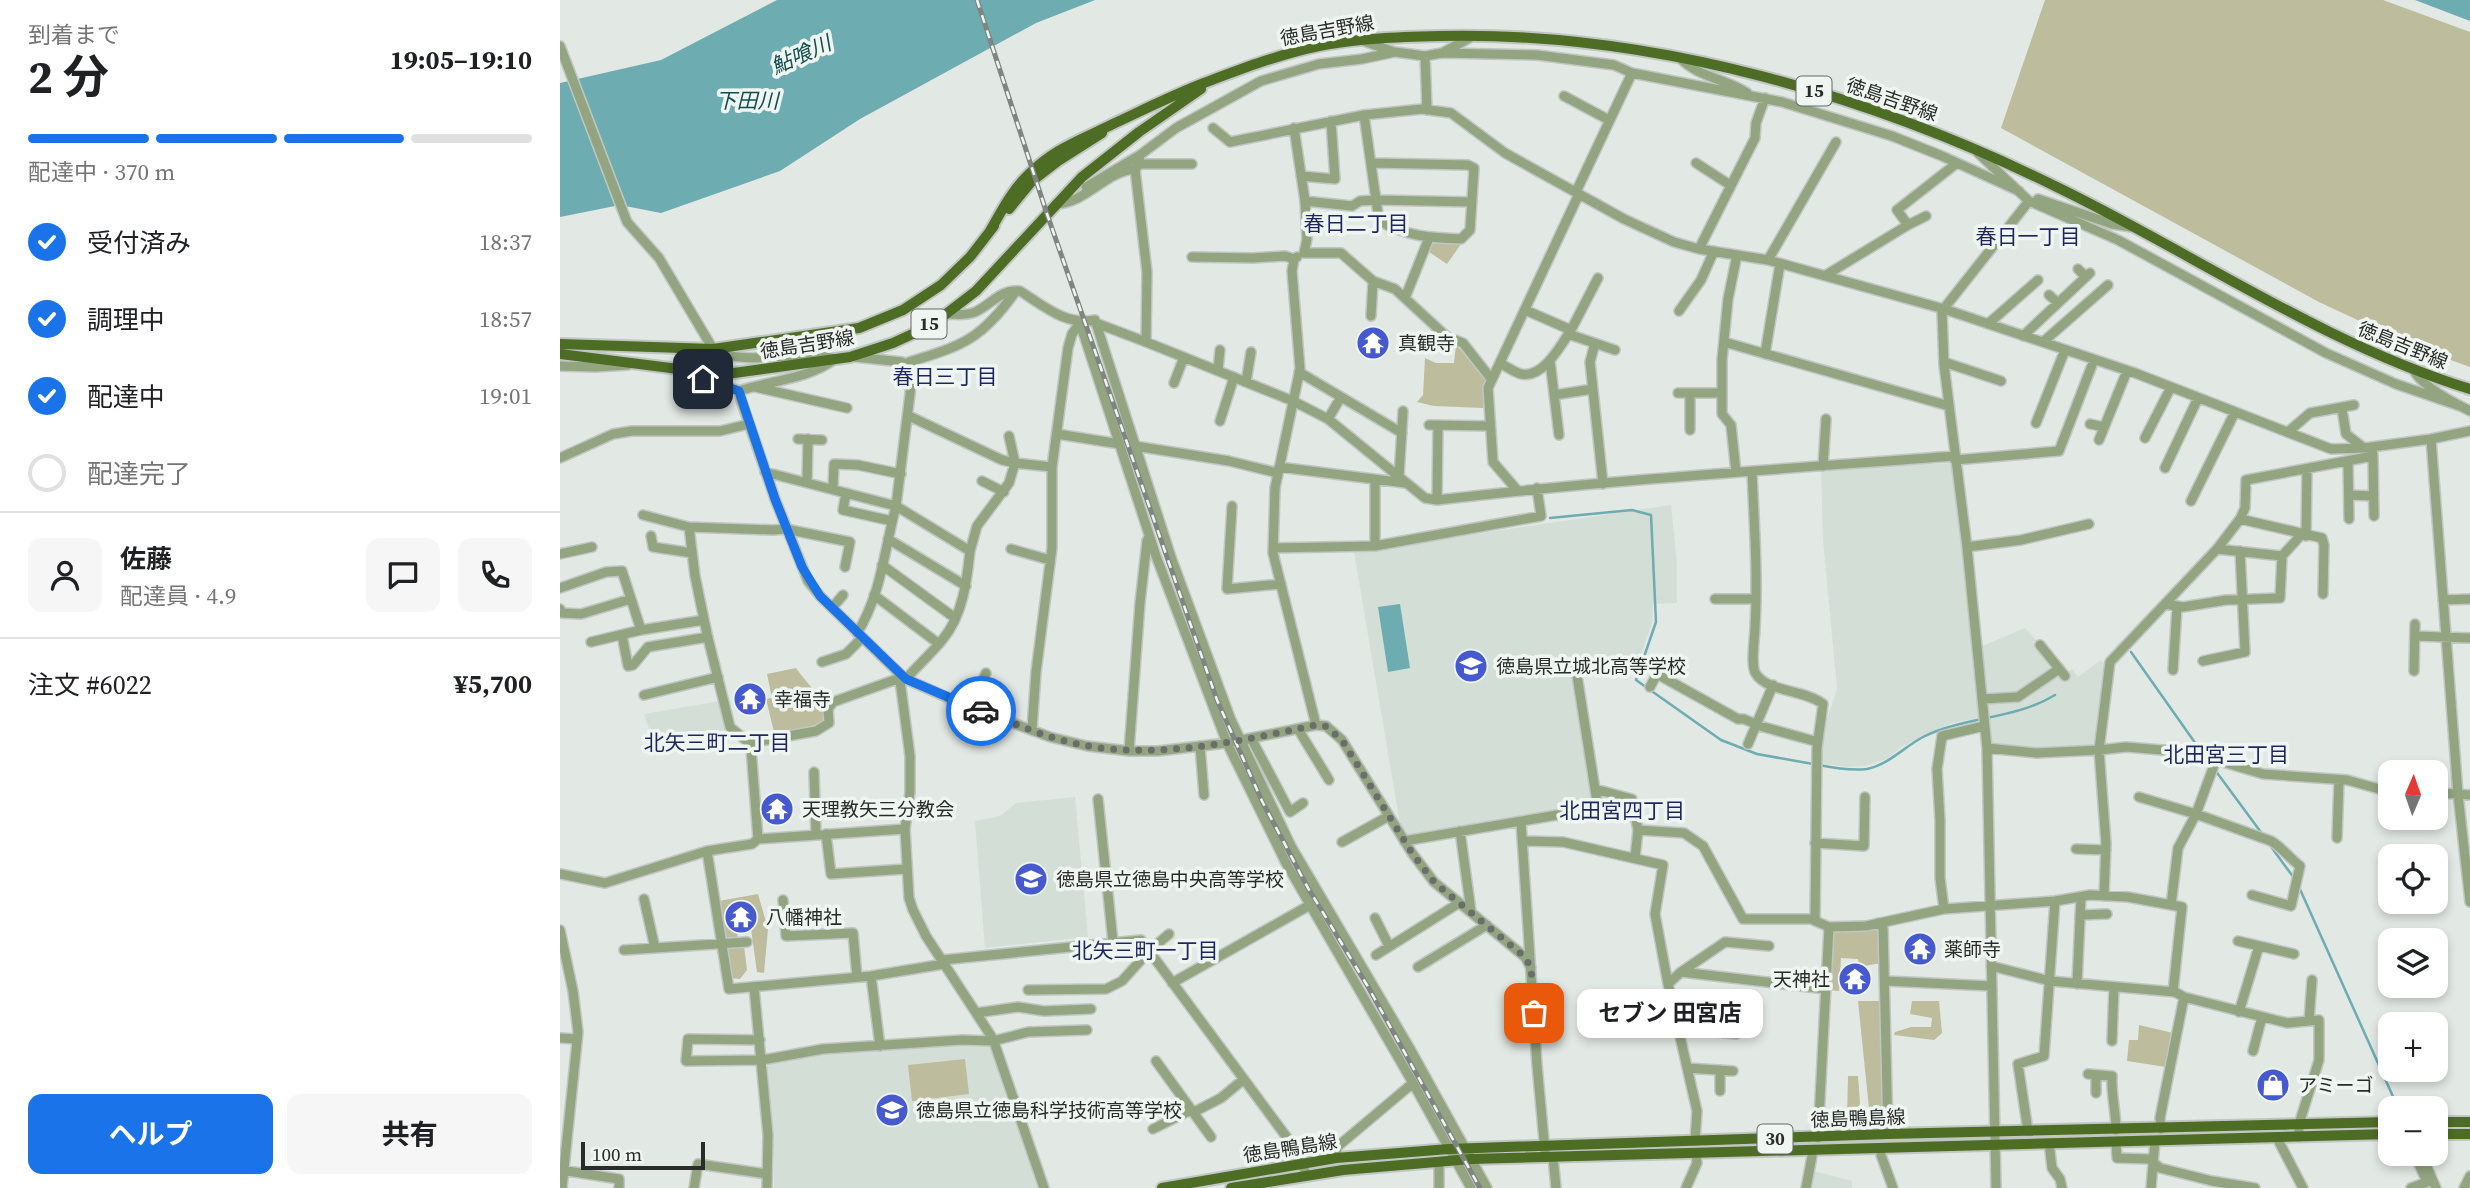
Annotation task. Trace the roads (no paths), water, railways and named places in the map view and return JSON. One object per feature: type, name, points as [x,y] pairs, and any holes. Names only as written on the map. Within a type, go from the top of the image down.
[{"type":"main road","name":"徳島吉野線","points":[[560,344],[713,349],[859,328],[884,319],[941,285],[970,257],[990,231],[1014,190],[1028,174],[1080,137],[1215,79],[1297,51],[1359,40],[1475,35],[1549,37],[1681,59],[1849,101],[1972,146],[2136,228],[2330,334],[2413,369],[2470,388]]},
{"type":"main road","name":"徳島吉野線","points":[[560,354],[694,371],[747,372],[850,356],[893,342],[919,331],[976,291],[1056,204],[1106,156],[1215,79]]},
{"type":"main road","name":"徳島鴨島線","points":[[1548,1154],[1695,1141],[2378,1122]]},
{"type":"main road","points":[[2448,1122],[2470,1122]]},
{"type":"main road","name":"徳島鴨島線","points":[[1161,1188],[1336,1157],[1449,1149],[1468,1154],[1696,1154],[2378,1134]]},
{"type":"main road","points":[[2448,1134],[2470,1134]]},
{"type":"main road","name":"徳島鴨島線","points":[[1231,1188],[1342,1170],[1455,1161],[1468,1154]]},
{"type":"street","points":[[1442,53],[1475,35]]},
{"type":"street","points":[[1359,40],[1395,52],[1425,56],[1442,53],[1561,57],[1614,65],[1632,73],[1765,98],[1892,136],[2020,191]]},
{"type":"street","points":[[560,46],[627,222],[659,258],[713,349],[727,355],[822,356],[835,359]]},
{"type":"street","points":[[1056,204],[1065,204],[1076,199],[1138,162],[1176,128],[1261,81],[1319,64],[1395,52]]},
{"type":"street","points":[[1425,56],[1427,110]]},
{"type":"street","points":[[1681,59],[1688,66],[1738,87],[1751,96]]},
{"type":"street","points":[[1517,490],[1493,462],[1488,388],[1632,73]]},
{"type":"street","points":[[1564,96],[1609,120]]},
{"type":"street","points":[[1699,248],[1755,138],[1756,123],[1765,98]]},
{"type":"street","points":[[1213,128],[1230,142],[1364,115],[1427,110],[1451,113],[1504,153],[1674,242],[1768,260],[1944,309],[2127,371],[2332,449],[2370,450],[2470,431]]},
{"type":"street","points":[[1364,115],[1379,221],[1398,231],[1429,238],[1461,239],[1471,230],[1474,168],[1468,165],[1371,163]]},
{"type":"street","points":[[1301,176],[1335,179],[1331,121]]},
{"type":"street","points":[[1294,128],[1305,201],[1307,239],[1304,253]]},
{"type":"street","points":[[1768,260],[1836,142]]},
{"type":"street","points":[[1972,146],[2029,201],[2118,240],[2326,353],[2396,384],[2470,411]]},
{"type":"street","points":[[1138,162],[1147,272],[1146,342]]},
{"type":"street","points":[[1076,199],[1082,190],[1097,178],[1138,162],[1192,164]]},
{"type":"street","points":[[1696,163],[1730,185]]},
{"type":"street","points":[[1908,225],[1897,210],[1957,163]]},
{"type":"street","points":[[1996,1188],[1987,748],[1967,547],[1948,406],[1942,311],[2029,201],[2037,199],[2112,224],[2136,228]]},
{"type":"street","points":[[1305,201],[1352,206],[1360,201],[1376,200],[1472,202]]},
{"type":"street","points":[[1826,275],[1926,216]]},
{"type":"street","points":[[1405,298],[1429,238]]},
{"type":"street","points":[[1679,311],[1701,280],[1714,251]]},
{"type":"street","points":[[1192,257],[1285,256],[1294,259],[1304,253],[1341,253],[1373,281],[1395,289],[1447,337],[1463,343],[1493,380]]},
{"type":"street","points":[[1736,472],[1731,425],[1722,414],[1722,360],[1728,299],[1737,255]]},
{"type":"street","points":[[1294,259],[1292,271],[1300,372],[1275,488],[1273,548],[1316,725]]},
{"type":"street","points":[[1765,354],[1780,264]]},
{"type":"street","points":[[2024,336],[2088,275],[2078,269]]},
{"type":"street","points":[[1500,363],[1520,374],[1530,374],[1550,360],[1569,332],[1598,278]]},
{"type":"street","points":[[1988,324],[2038,280]]},
{"type":"street","points":[[1371,316],[1373,281]]},
{"type":"street","points":[[2043,342],[2108,285]]},
{"type":"street","points":[[946,314],[967,315],[976,312],[1004,292],[1016,291],[1069,321],[1096,322],[1293,401],[1328,419],[1353,437],[1425,498],[1437,500],[1538,488],[1736,472],[2059,451],[2094,360]]},
{"type":"street","points":[[909,362],[953,349],[982,332],[999,315],[1016,291]]},
{"type":"street","points":[[2049,295],[2058,303]]},
{"type":"street","points":[[1525,310],[1569,332],[1615,349]]},
{"type":"street","points":[[1096,322],[1171,557],[1240,740],[1292,846],[1487,1188]]},
{"type":"street","points":[[1032,729],[1050,560],[1052,467],[1068,348],[1072,334],[1080,323]]},
{"type":"street","points":[[1080,323],[1150,536],[1227,743],[1286,863],[1471,1188]]},
{"type":"street","points":[[1724,342],[1948,406]]},
{"type":"street","points":[[1595,343],[1590,362],[1603,484]]},
{"type":"street","points":[[1218,370],[1220,350]]},
{"type":"street","points":[[2036,424],[2065,350]]},
{"type":"street","points":[[1246,382],[1251,352]]},
{"type":"street","points":[[822,662],[846,654],[860,635],[874,595],[896,506],[909,416],[912,378],[904,364],[850,356]]},
{"type":"street","points":[[1174,383],[1184,357]]},
{"type":"street","points":[[694,371],[703,379],[739,391],[803,375],[823,368],[835,359]]},
{"type":"street","points":[[1550,360],[1559,435]]},
{"type":"street","points":[[1944,362],[2001,381]]},
{"type":"street","points":[[560,366],[595,368],[635,363]]},
{"type":"street","points":[[2413,369],[2416,376],[2460,406]]},
{"type":"street","points":[[2099,440],[2127,371]]},
{"type":"street","points":[[1300,372],[1402,433]]},
{"type":"street","points":[[1220,421],[1234,377]]},
{"type":"street","points":[[753,386],[848,408]]},
{"type":"street","points":[[2145,438],[2171,387]]},
{"type":"street","points":[[1554,395],[1593,389]]},
{"type":"street","points":[[739,391],[765,472],[808,581],[902,677],[1050,737],[1087,746],[1129,751],[1158,751],[1227,743],[1316,725],[1325,726],[1342,740],[1404,841],[1434,882],[1525,957],[1531,968]]},
{"type":"street","points":[[1678,393],[1722,393]]},
{"type":"street","points":[[1690,393],[1690,430]]},
{"type":"street","points":[[1328,419],[1341,397]]},
{"type":"street","points":[[2165,468],[2198,398]]},
{"type":"street","points":[[2288,432],[2310,413],[2354,405]]},
{"type":"street","points":[[2342,409],[2346,434],[2370,450]]},
{"type":"street","points":[[1403,411],[1403,480]]},
{"type":"street","points":[[2191,501],[2235,412]]},
{"type":"street","points":[[909,416],[1002,460],[1052,467]]},
{"type":"street","points":[[1823,466],[1826,419]]},
{"type":"street","points":[[560,458],[613,434],[632,431],[720,431],[749,424]]},
{"type":"street","points":[[2090,424],[2104,428]]},
{"type":"street","points":[[1437,500],[1434,425],[1490,426]]},
{"type":"street","points":[[1057,434],[1120,444]]},
{"type":"street","points":[[749,743],[816,731],[829,723],[828,709],[833,702],[902,677],[945,637],[966,586],[970,551],[977,526],[1009,483],[1015,463],[1009,436]]},
{"type":"street","points":[[807,482],[803,439],[822,440]]},
{"type":"street","points":[[2431,439],[2458,794],[2470,902]]},
{"type":"street","points":[[1135,446],[1278,470],[1375,480],[1403,480]]},
{"type":"street","points":[[2104,896],[2106,850],[2099,750],[2110,662],[2217,549],[2240,519],[2245,508],[2246,480],[2348,461],[2370,450]]},
{"type":"street","points":[[2370,450],[2374,516]]},
{"type":"street","points":[[2348,461],[2349,519]]},
{"type":"street","points":[[833,488],[834,464],[858,465],[901,474]]},
{"type":"street","points":[[2165,604],[2177,607],[2241,599],[2280,598],[2282,556],[2304,535],[2307,469]]},
{"type":"street","points":[[1752,471],[1756,598],[1753,668],[1757,677],[1773,685],[1816,698],[1823,704],[1818,742],[1815,921]]},
{"type":"street","points":[[765,472],[896,506],[970,551]]},
{"type":"street","points":[[1375,480],[1376,546]]},
{"type":"street","points":[[982,481],[1003,492]]},
{"type":"street","points":[[1273,548],[1376,546],[1541,516],[1538,488]]},
{"type":"street","points":[[846,493],[843,510],[892,521]]},
{"type":"street","points":[[2349,495],[2373,496]]},
{"type":"street","points":[[1232,506],[1227,589],[1281,584]]},
{"type":"street","points":[[643,515],[689,527],[773,530],[786,528],[850,542],[845,567]]},
{"type":"street","points":[[2240,519],[2322,538],[2323,594]]},
{"type":"street","points":[[1967,547],[2021,540],[2089,524]]},
{"type":"street","points":[[689,527],[704,620],[730,727],[749,743],[751,748],[758,839]]},
{"type":"street","points":[[651,536],[653,547],[692,553]]},
{"type":"street","points":[[1129,751],[1140,603],[1147,541],[1150,536]]},
{"type":"street","points":[[888,539],[966,586]]},
{"type":"street","points":[[560,554],[592,547]]},
{"type":"street","points":[[1011,549],[1050,560]]},
{"type":"street","points":[[2217,549],[2282,556]]},
{"type":"street","points":[[2203,661],[2245,652],[2240,551]]},
{"type":"street","points":[[882,565],[955,618]]},
{"type":"street","points":[[560,588],[606,572],[622,571],[641,630]]},
{"type":"street","points":[[832,608],[843,595]]},
{"type":"street","points":[[874,595],[939,644]]},
{"type":"street","points":[[1715,599],[1756,598]]},
{"type":"street","points":[[560,609],[562,613],[581,614],[631,599]]},
{"type":"street","points":[[2444,600],[2470,599]]},
{"type":"street","points":[[2173,670],[2177,607]]},
{"type":"street","points":[[591,642],[641,630],[704,620]]},
{"type":"street","points":[[2414,671],[2415,624]]},
{"type":"street","points":[[622,635],[628,666],[633,665],[648,647],[708,637]]},
{"type":"street","points":[[2415,636],[2470,638]]},
{"type":"street","points":[[1983,699],[2018,697],[2062,672],[2040,645]]},
{"type":"street","points":[[1404,841],[1598,808],[1575,663]]},
{"type":"street","points":[[972,707],[986,673]]},
{"type":"street","points":[[1650,687],[1657,674],[1738,719],[1818,742]]},
{"type":"street","points":[[643,695],[718,677]]},
{"type":"street","points":[[902,677],[910,757],[910,792],[905,829],[906,869],[912,910],[993,1041],[1044,1188]]},
{"type":"street","points":[[1748,744],[1773,685]]},
{"type":"street","points":[[1944,909],[1940,878],[1937,769],[1942,736],[1984,726]]},
{"type":"street","points":[[1298,729],[1329,780]]},
{"type":"street","points":[[1251,738],[1290,811],[1303,803]]},
{"type":"street","points":[[1200,746],[1204,795]]},
{"type":"street","points":[[1987,748],[2036,753],[2151,748],[2216,760],[2263,774],[2340,780],[2378,789]]},
{"type":"street","points":[[2171,905],[2178,848],[2196,814],[2216,760]]},
{"type":"street","points":[[814,772],[821,834],[831,874],[906,869]]},
{"type":"street","points":[[2337,838],[2340,780]]},
{"type":"street","points":[[1595,789],[1632,799],[1638,830],[1635,858]]},
{"type":"street","points":[[2448,794],[2470,794]]},
{"type":"street","points":[[1815,843],[1864,846],[1865,797]]},
{"type":"street","points":[[2139,797],[2271,841],[2283,848],[2290,859],[2301,866],[2291,906],[2252,895]]},
{"type":"street","points":[[1098,799],[1113,942]]},
{"type":"street","points":[[1342,842],[1389,817]]},
{"type":"street","points":[[1521,822],[1548,1154],[1556,1188]]},
{"type":"street","points":[[560,874],[605,883],[707,851],[752,844],[758,839],[905,829]]},
{"type":"street","points":[[1638,830],[1684,833],[1703,846],[1744,919],[1815,921],[1829,927],[1866,926],[1944,909],[2104,896],[2182,907],[2173,992]]},
{"type":"street","points":[[1460,831],[1471,911]]},
{"type":"street","points":[[1523,841],[1563,842],[1664,865],[1655,914],[1670,996],[1697,1111],[1695,1141]]},
{"type":"street","points":[[2076,849],[2106,850]]},
{"type":"street","points":[[707,851],[729,989],[871,976],[943,962],[1141,940],[1291,1143],[1307,1175]]},
{"type":"street","points":[[2077,984],[2081,897]]},
{"type":"street","points":[[644,898],[655,948]]},
{"type":"street","points":[[783,900],[786,936],[853,933],[857,977]]},
{"type":"street","points":[[2028,1131],[2018,1064],[2045,1056],[2055,901]]},
{"type":"street","points":[[1376,955],[1459,903]]},
{"type":"street","points":[[1172,983],[1310,905]]},
{"type":"street","points":[[2080,915],[2107,914]]},
{"type":"street","points":[[1375,918],[1389,946]]},
{"type":"street","points":[[1878,923],[1883,926],[1886,981],[1888,1134]]},
{"type":"street","points":[[1418,967],[1487,925]]},
{"type":"street","points":[[1818,1138],[1829,927]]},
{"type":"street","points":[[560,930],[573,991],[577,1039],[562,1188]]},
{"type":"street","points":[[1028,990],[1106,989],[1122,981],[1149,951],[1169,934]]},
{"type":"street","points":[[2238,941],[2294,954]]},
{"type":"street","points":[[624,950],[747,942]]},
{"type":"street","points":[[1668,984],[1725,942],[1769,946]]},
{"type":"street","points":[[2239,1012],[2259,946]]},
{"type":"street","points":[[1991,966],[2050,981],[2173,992],[2287,1023],[2319,1020],[2319,1060],[2299,1124],[2299,1137]]},
{"type":"street","points":[[1681,972],[1826,989]]},
{"type":"street","points":[[871,976],[880,1046]]},
{"type":"street","points":[[2309,1021],[2312,980]]},
{"type":"street","points":[[1886,981],[1991,986]]},
{"type":"street","points":[[754,987],[768,1136],[766,1188]]},
{"type":"street","points":[[2112,1041],[2114,987]]},
{"type":"street","points":[[1670,996],[1731,1004]]},
{"type":"street","points":[[2161,1129],[2160,1118],[2184,997]]},
{"type":"street","points":[[976,1013],[1028,1007],[1044,1011],[1091,1009]]},
{"type":"street","points":[[1723,1017],[1723,1033]]},
{"type":"street","points":[[2253,1051],[2262,1017]]},
{"type":"street","points":[[1678,1028],[1736,1034]]},
{"type":"street","points":[[760,1040],[688,1039],[686,1061],[762,1060],[823,1049],[962,1040],[993,1041],[1028,1032],[1087,1030]]},
{"type":"street","points":[[560,1038],[577,1039]]},
{"type":"street","points":[[1156,1061],[1211,1137]]},
{"type":"street","points":[[1687,1068],[1733,1071]]},
{"type":"street","points":[[1720,1070],[1720,1091]]},
{"type":"street","points":[[2096,1093],[2092,1075],[2112,1076],[2111,1098],[2115,1108],[2116,1130]]},
{"type":"street","points":[[1153,1129],[1222,1098],[1244,1079]]},
{"type":"street","points":[[1336,1157],[1337,1147],[1413,1083]]},
{"type":"street","points":[[2277,1138],[2303,1188]]},
{"type":"street","points":[[2153,1188],[2155,1141]]},
{"type":"street","points":[[2116,1142],[2117,1158],[2149,1159],[2160,1168],[2212,1185],[2255,1188]]},
{"type":"street","points":[[2049,1143],[2052,1168],[2060,1179],[2062,1188]]},
{"type":"street","points":[[1881,1149],[1893,1188]]},
{"type":"street","points":[[1806,1188],[1813,1151]]},
{"type":"street","points":[[1686,1188],[1697,1163],[1696,1154]]},
{"type":"street","points":[[1429,1188],[1439,1183],[1439,1162]]},
{"type":"street","points":[[694,1188],[698,1164],[767,1174]]},
{"type":"street","points":[[2421,1166],[2431,1184]]},
{"type":"street","points":[[2425,1166],[2431,1184]]},
{"type":"street","points":[[562,1170],[619,1178],[619,1188]]},
{"type":"street","points":[[2464,1188],[2470,1176]]},
{"type":"street","points":[[2411,1188],[2431,1184]]},
{"type":"water","name":"下田川","points":[[777,0],[1095,0],[1036,23],[860,119],[780,171],[661,213],[620,205],[560,217],[560,83],[661,60]]},
{"type":"water","points":[[2415,0],[2470,0],[2470,21]]},
{"type":"water","points":[[1400,604],[1410,668],[1388,672],[1378,607]]},
{"type":"waterway","points":[[1550,518],[1632,510],[1651,515],[1656,622],[1636,680],[1721,740],[1757,754],[1813,764]]},
{"type":"waterway","points":[[2131,652],[2203,754]]},
{"type":"waterway","points":[[1819,765],[1855,770],[1875,767],[1939,730],[2023,709],[2055,695]]},
{"type":"waterway","points":[[2215,770],[2263,835]]},
{"type":"waterway","points":[[2269,844],[2294,878]]},
{"type":"waterway","points":[[2299,887],[2393,1096]]},
{"type":"railway","points":[[977,0],[1047,214],[1217,700],[1262,801],[1308,888],[1367,985],[1480,1188]]},
{"type":"place","name":"真観寺","points":[[1373,343]]},
{"type":"place","name":"徳島県立城北高等学校","points":[[1471,666]]},
{"type":"place","name":"幸福寺","points":[[750,699]]},
{"type":"place","name":"天理教矢三分教会","points":[[777,809]]},
{"type":"place","name":"徳島県立徳島中央高等学校","points":[[1031,879]]},
{"type":"place","name":"八幡神社","points":[[741,917]]},
{"type":"place","name":"薬師寺","points":[[1920,949]]},
{"type":"place","name":"天神社","points":[[1855,979]]},
{"type":"place","name":"セブン 田宮店","points":[[1534,1013]]},
{"type":"place","name":"アミーゴ","points":[[2273,1085]]},
{"type":"place","name":"徳島県立徳島科学技術高等学校","points":[[892,1110]]},
{"type":"district","name":"春日二丁目","points":[[1356,224]]},
{"type":"district","name":"春日一丁目","points":[[2028,237]]},
{"type":"district","name":"春日三丁目","points":[[945,377]]},
{"type":"district","name":"北矢三町二丁目","points":[[717,743]]},
{"type":"district","name":"北田宮三丁目","points":[[2226,755]]},
{"type":"district","name":"北田宮四丁目","points":[[1622,811]]},
{"type":"district","name":"北矢三町一丁目","points":[[1145,951]]},
{"type":"water label","name":"鮎喰川","points":[[801,55]]}]
